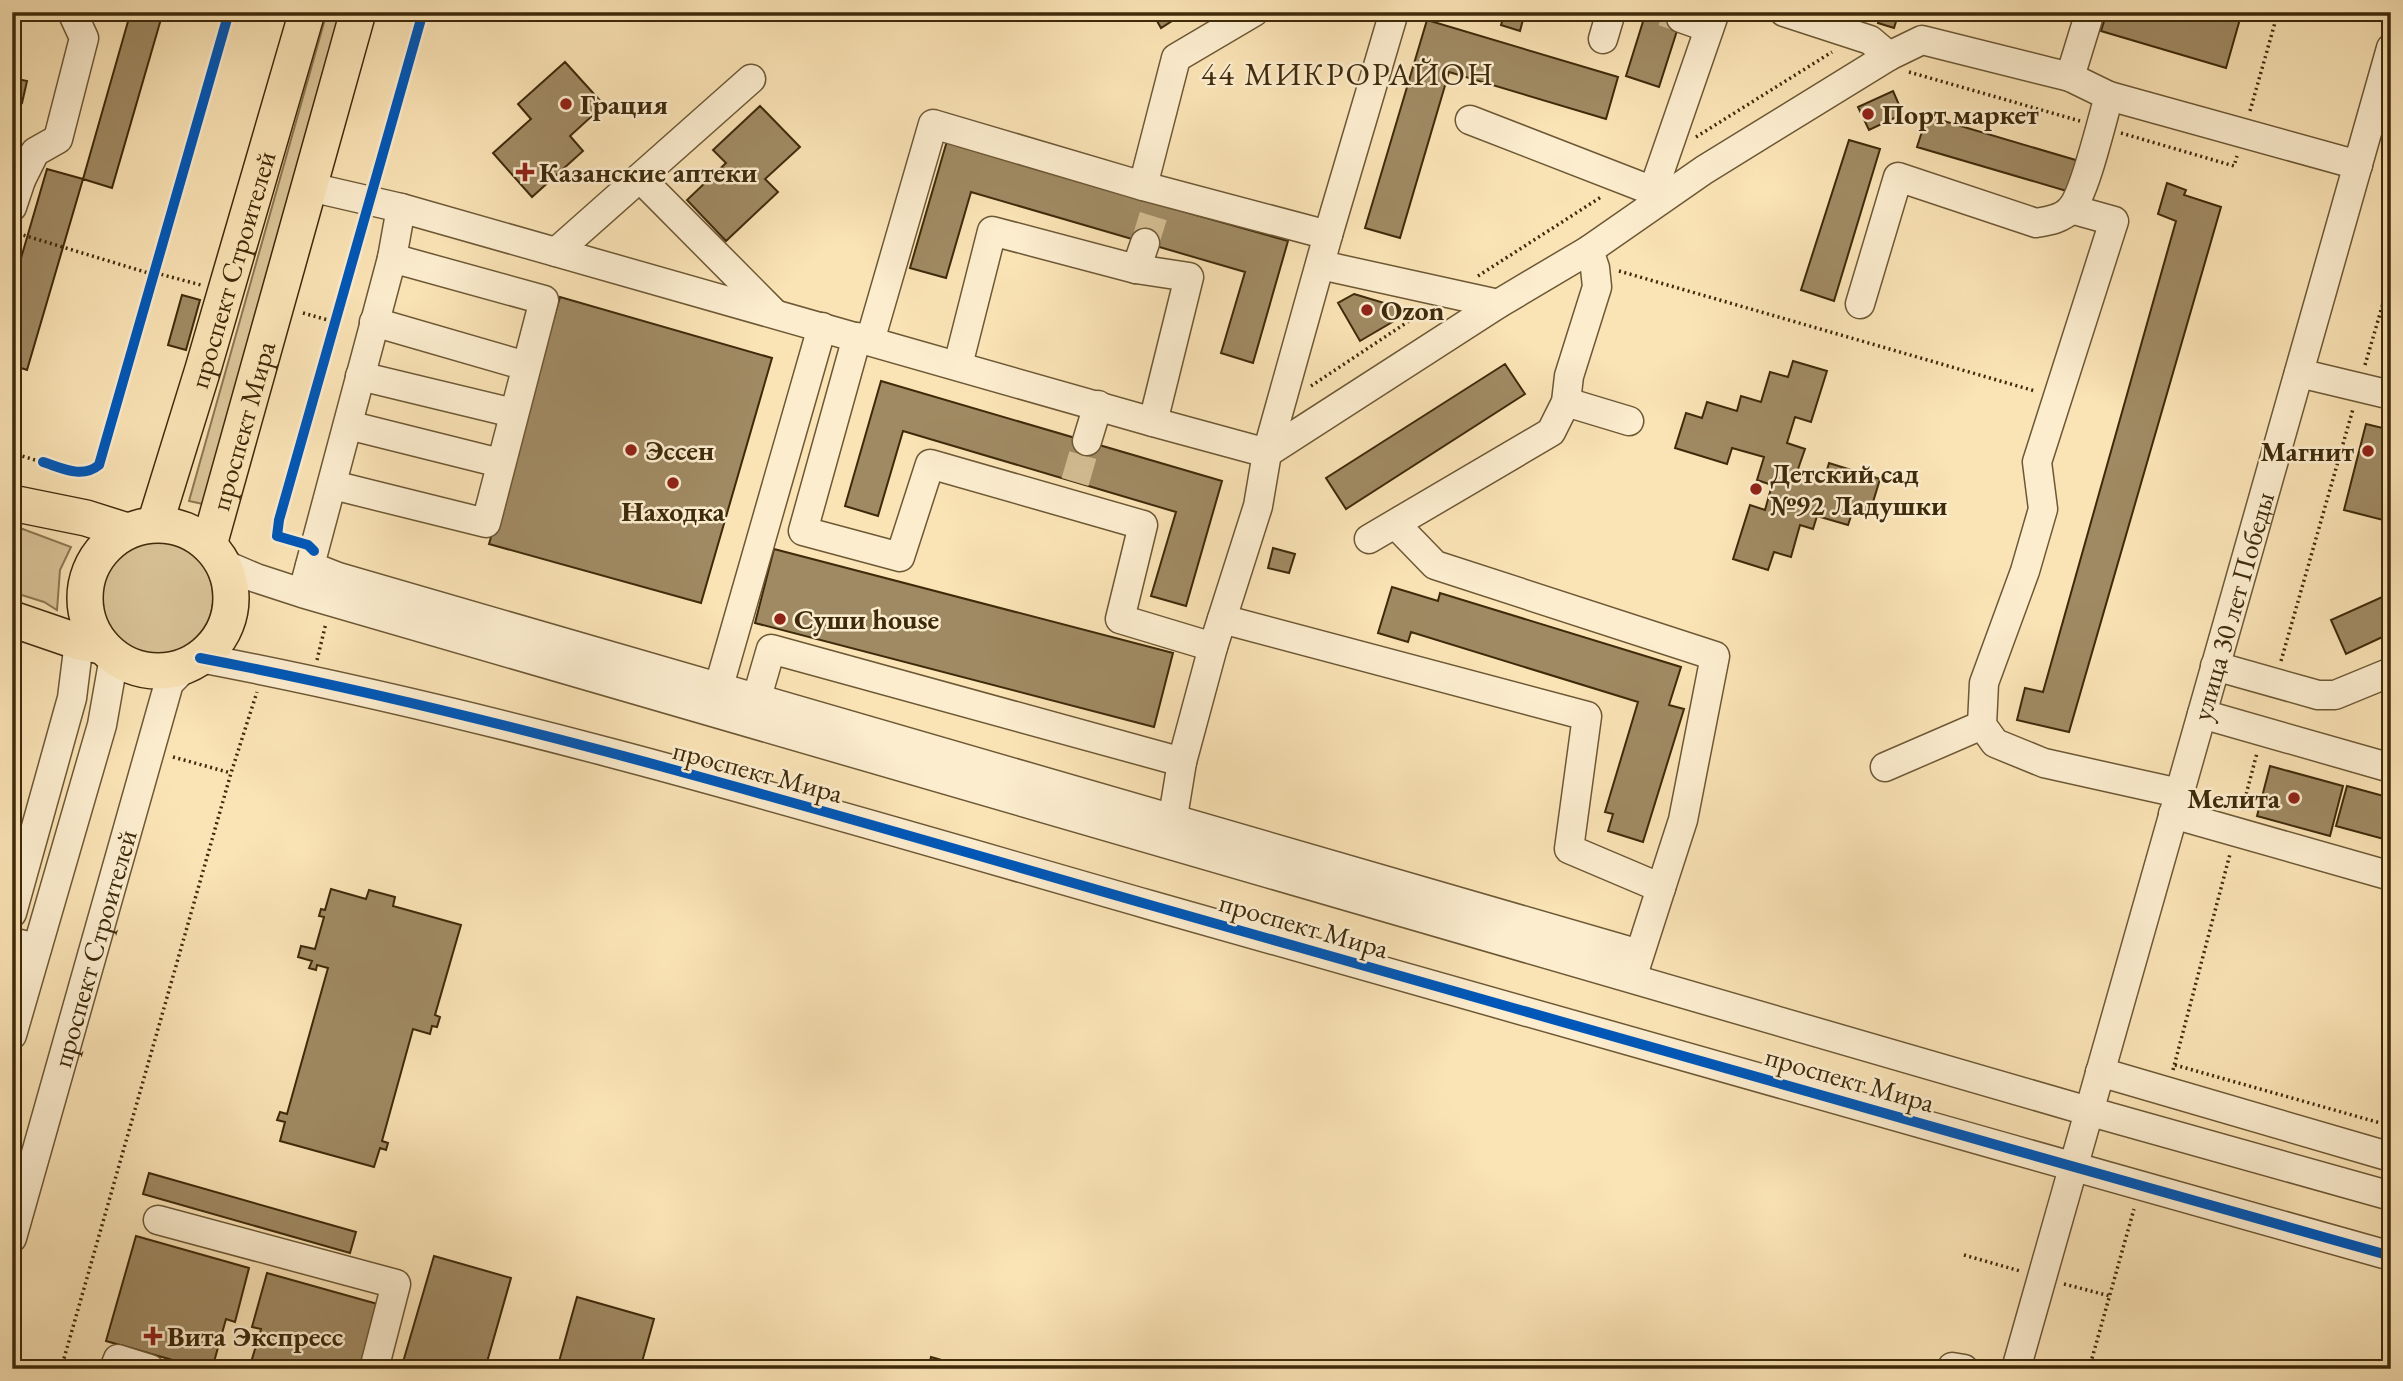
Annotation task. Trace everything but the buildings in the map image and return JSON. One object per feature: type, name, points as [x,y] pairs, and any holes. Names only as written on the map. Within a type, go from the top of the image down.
[{"type":"main road","name":"проспект Строителей","points":[[141,527],[203,369],[307,12]]},
{"type":"main road","name":"проспект Строителей","points":[[277,306],[358,12]]},
{"type":"main road","name":"проспект Мира","points":[[216,554],[277,306]]},
{"type":"main road","points":[[12,503],[141,527],[184,529],[216,554],[230,584],[231,605],[226,625],[215,643],[193,662],[167,671],[149,671],[131,666],[98,648],[12,619]]},
{"type":"main road","points":[[98,648],[86,616],[86,582],[100,552],[112,540],[141,527]]},
{"type":"street","points":[[12,207],[17,178],[35,152],[58,139],[84,38],[72,12]]},
{"type":"street","points":[[1154,193],[1176,58],[1254,12]]},
{"type":"street","points":[[310,566],[338,577],[757,697],[1170,831],[1182,762],[1213,647],[1258,506],[1267,453],[1394,12]]},
{"type":"street","points":[[1603,40],[1612,12]]},
{"type":"street","points":[[1784,12],[1870,40],[1889,56]]},
{"type":"street","points":[[2070,77],[2090,12]]},
{"type":"street","points":[[1657,195],[1664,157],[1712,20],[1681,18]]},
{"type":"street","points":[[310,187],[401,208],[1267,453],[1498,304],[1592,259],[1657,195],[1889,56],[1922,40],[2070,77],[2109,96],[2358,164]]},
{"type":"street","name":"улица 30 лет Победы","points":[[2016,1369],[2391,48]]},
{"type":"street","points":[[556,252],[751,79]]},
{"type":"street","points":[[1860,304],[1898,177],[2036,223],[2055,219],[2071,209],[2083,183],[2109,96]]},
{"type":"street","points":[[1470,120],[1657,195]]},
{"type":"street","points":[[1213,647],[1121,619],[1143,525],[1072,492],[930,464],[900,557],[803,531],[933,124],[1154,193],[1328,235]]},
{"type":"street","points":[[640,178],[775,314]]},
{"type":"street","points":[[302,593],[333,485],[391,258],[401,208]]},
{"type":"street","points":[[2071,209],[2114,221],[2037,461],[2043,509],[2025,571],[1984,683],[1982,725],[1995,743],[2044,763],[2391,876]]},
{"type":"street","points":[[958,365],[992,231],[1140,256],[1189,277],[1153,422]]},
{"type":"street","points":[[333,485],[485,523],[544,300],[391,258]]},
{"type":"street","points":[[1369,539],[1551,432],[1566,402],[1569,376],[1597,287],[1592,259]]},
{"type":"street","points":[[1321,265],[1498,304]]},
{"type":"street","points":[[374,322],[526,366]]},
{"type":"street","points":[[719,686],[822,327]]},
{"type":"street","points":[[2299,373],[2391,395]]},
{"type":"street","points":[[360,376],[513,413]]},
{"type":"street","points":[[1566,402],[1629,421]]},
{"type":"street","points":[[1087,441],[1098,405]]},
{"type":"street","points":[[348,425],[500,463]]},
{"type":"street","points":[[1402,520],[1403,532],[1435,565],[1715,656],[1683,820],[1636,967]]},
{"type":"street","name":"проспект Мира","points":[[216,554],[256,578],[302,593],[1170,831],[1636,967],[2088,1111],[2391,1196]]},
{"type":"street","points":[[1222,620],[1587,716],[1569,849],[1661,888]]},
{"type":"street","points":[[12,913],[72,698],[98,648]]},
{"type":"street","name":"проспект Строителей","points":[[12,1035],[25,945],[102,725],[98,648]]},
{"type":"street","points":[[757,697],[771,649],[1182,762]]},
{"type":"street","name":"проспект Мира","points":[[193,662],[313,680],[432,707],[807,807],[2391,1256]]},
{"type":"street","name":"проспект Строителей","points":[[12,1238],[169,683],[193,662]]},
{"type":"street","points":[[2215,666],[2318,695],[2335,695],[2391,672]]},
{"type":"street","points":[[2202,714],[2391,768]]},
{"type":"street","points":[[1885,767],[1982,725]]},
{"type":"street","points":[[2100,1072],[2391,1157]]},
{"type":"street","points":[[158,1220],[396,1284],[374,1369]]},
{"type":"street","points":[[114,1369],[118,1359],[150,1369]]},
{"type":"street","points":[[1951,1369],[1964,1369]]},
{"type":"path","points":[[12,453],[78,473],[91,472],[99,465],[229,12]]},
{"type":"path","points":[[1664,157],[1858,36]]},
{"type":"path","points":[[1280,406],[1626,181]]},
{"type":"path","points":[[12,231],[155,275]]},
{"type":"path","points":[[1592,259],[1616,270],[2057,397]]},
{"type":"path","points":[[61,1369],[261,680]]},
{"type":"path","points":[[2175,1065],[2391,1126]]},
{"type":"shaded area","points":[[327,12],[342,12],[203,504],[189,501]]},
{"type":"shaded area","points":[[12,525],[71,547],[60,570],[57,610],[44,602],[12,592]]},
{"type":"shaded area","points":[[156,540],[178,544],[188,549],[204,565],[209,575],[213,597],[209,619],[204,629],[188,645],[178,650],[156,654],[134,650],[124,645],[108,629],[103,619],[99,597],[103,575],[108,565],[124,549],[134,544]]},
{"type":"tunnel","points":[[1663,12],[1681,18]]},
{"type":"tunnel","points":[[1145,243],[1157,204]]},
{"type":"tunnel","points":[[1075,482],[1087,441]]},
{"type":"cycle path","points":[[43,462],[79,472],[99,465],[229,12]]},
{"type":"cycle path","points":[[314,551],[308,545],[277,536],[279,520],[423,12]]},
{"type":"cycle path","points":[[200,658],[440,710],[796,803],[2391,1256]]},
{"type":"place","name":"Грация","points":[[566,104]]},
{"type":"place","name":"Порт маркет","points":[[1868,114]]},
{"type":"place","name":"Казанские аптеки","points":[[525,172]]},
{"type":"place","name":"Ozon","points":[[1367,310]]},
{"type":"place","name":"Эссен","points":[[631,450]]},
{"type":"place","name":"Магнит","points":[[2368,451]]},
{"type":"place","name":"Находка","points":[[673,483]]},
{"type":"place","name":"Детский сад №92 Ладушки","points":[[1756,489]]},
{"type":"place","name":"Суши house","points":[[780,619]]},
{"type":"place","name":"Мелита","points":[[2294,798]]},
{"type":"place","name":"Вита Экспресс","points":[[153,1336]]},
{"type":"district","name":"44 МИКРОРАЙОН","points":[[1348,74]]}]
